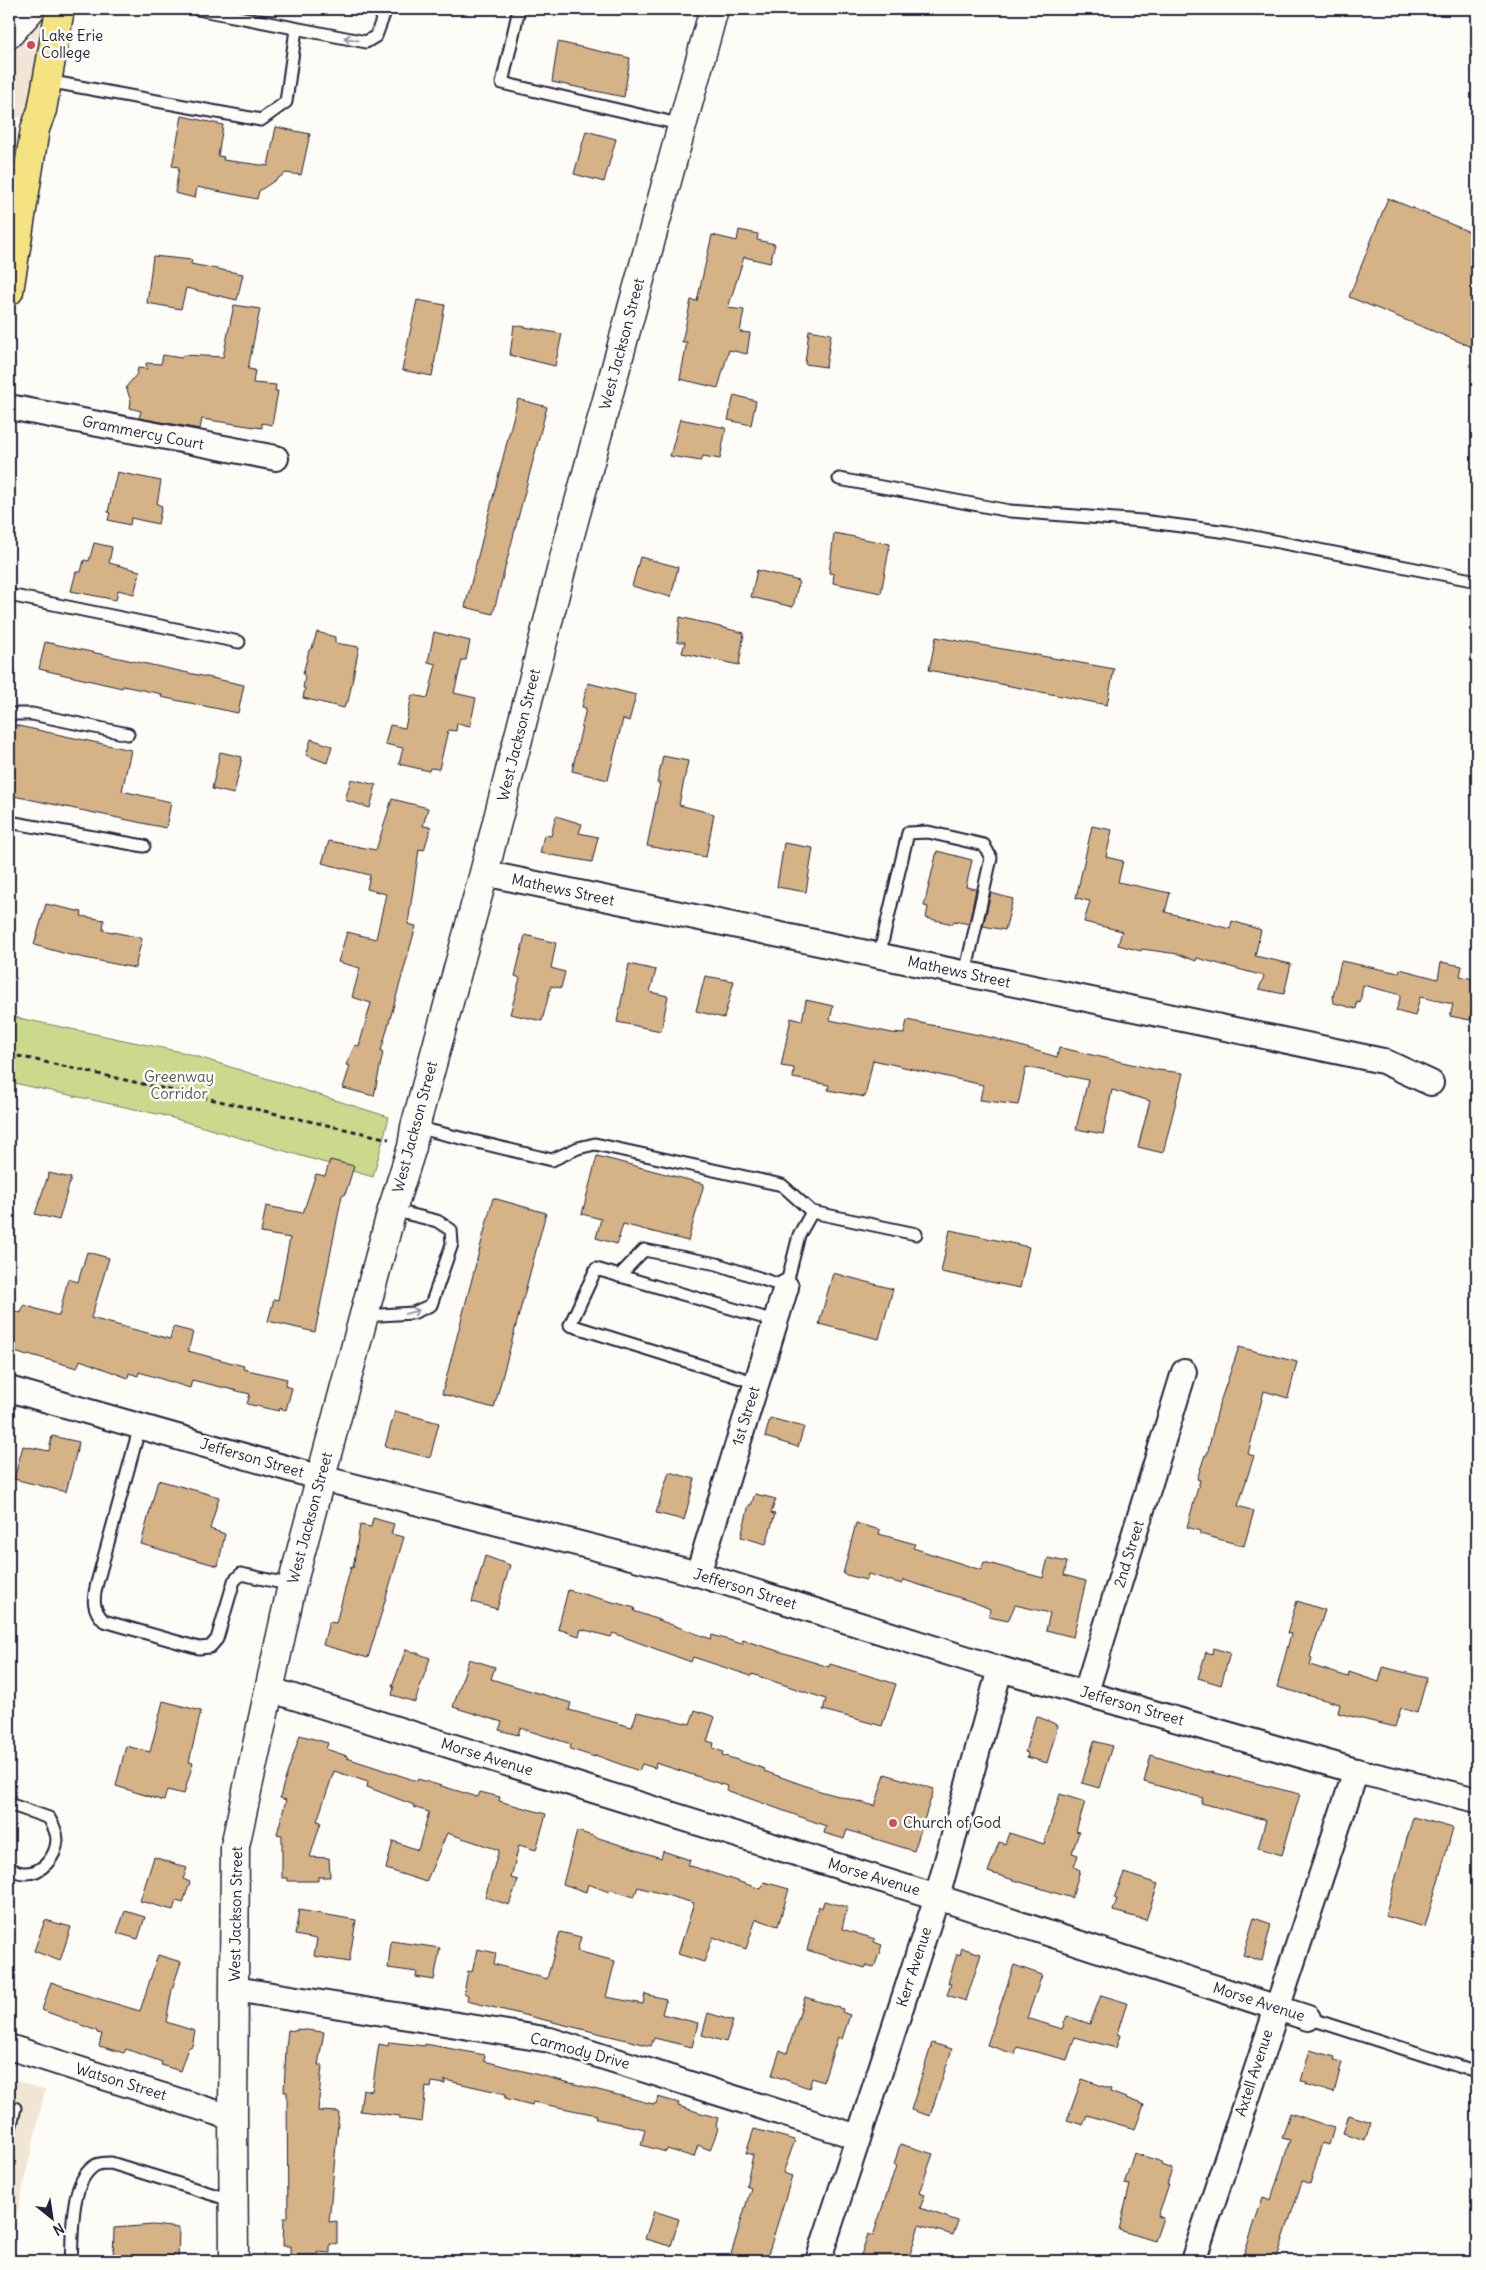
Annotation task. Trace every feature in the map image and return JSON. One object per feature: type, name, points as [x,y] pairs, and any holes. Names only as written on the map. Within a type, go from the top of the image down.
[{"type":"main road","points":[[9,291],[35,129],[42,110],[60,9]]},
{"type":"street","points":[[9,34],[31,9]]},
{"type":"street","name":"West Jackson Street","points":[[234,2261],[235,1846],[268,1689],[292,1584],[484,873],[570,535],[714,9]]},
{"type":"street","name":"Grammercy Court","points":[[9,407],[276,458]]},
{"type":"street","name":"Mathews Street","points":[[484,873],[1382,1061],[1431,1083]]},
{"type":"street","name":"1st Street","points":[[698,1574],[786,1288]]},
{"type":"street","name":"2nd Street","points":[[1086,1692],[1184,1372]]},
{"type":"street","name":"Jefferson Street","points":[[9,1389],[321,1478],[698,1574],[1000,1669],[1086,1692],[1356,1771],[1477,1800]]},
{"type":"street","name":"Kerr Avenue","points":[[818,2261],[937,1897],[1000,1669]]},
{"type":"street","name":"Morse Avenue","points":[[268,1689],[937,1897],[1308,2018]]},
{"type":"street","name":"Axtell Avenue","points":[[1193,2261],[1356,1771]]},
{"type":"street","name":"Carmody Drive","points":[[235,1989],[550,2040],[858,2137]]},
{"type":"street","name":"Watson Street","points":[[9,2047],[233,2118]]},
{"type":"lane","points":[[197,9],[366,42],[376,36],[386,9]]},
{"type":"lane","points":[[519,9],[502,83],[683,125]]},
{"type":"lane","points":[[47,82],[261,120],[286,102],[296,29]]},
{"type":"lane","points":[[839,479],[1010,511],[1142,521],[1228,532],[1477,581]]},
{"type":"lane","points":[[9,595],[239,642]]},
{"type":"lane","points":[[9,714],[32,714],[128,734]]},
{"type":"lane","points":[[9,822],[144,846]]},
{"type":"lane","points":[[879,956],[908,834],[928,832],[984,845],[991,858],[965,974]]},
{"type":"lane","points":[[413,1137],[552,1160],[578,1148],[595,1144],[782,1186],[812,1212],[916,1234]]},
{"type":"lane","points":[[364,1316],[412,1314],[431,1305],[452,1244],[451,1230],[437,1221],[392,1210]]},
{"type":"lane","name":"1st Street","points":[[786,1288],[799,1235],[812,1212]]},
{"type":"lane","points":[[619,1276],[644,1250],[717,1264],[786,1288]]},
{"type":"lane","points":[[757,1382],[570,1325],[596,1269],[776,1321]]},
{"type":"lane","points":[[140,1426],[97,1583],[93,1602],[96,1614],[104,1622],[199,1648],[210,1647],[217,1639],[234,1581],[242,1574],[292,1584]]},
{"type":"lane","points":[[9,1804],[48,1818],[55,1830],[57,1842],[51,1860],[39,1870],[24,1873],[9,1868]]},
{"type":"lane","name":"Morse Avenue","points":[[1308,2018],[1477,2072]]},
{"type":"lane","points":[[9,2106],[15,2108],[9,2133]]},
{"type":"lane","points":[[71,2261],[76,2194],[84,2175],[97,2164],[111,2163],[234,2201]]},
{"type":"path","points":[[9,1054],[386,1138],[413,1137]]},
{"type":"shaded area","name":"Lake Erie College","points":[[9,9],[60,9],[42,110],[9,121]]},
{"type":"shaded area","points":[[9,2078],[45,2090],[11,2241],[9,2241]]},
{"type":"green space","name":"Greenway Corridor","points":[[9,1016],[186,1053],[389,1117],[373,1177],[162,1115],[9,1082]]},
{"type":"building","points":[[558,42],[630,58],[624,97],[552,82]]},
{"type":"building","points":[[182,116],[223,125],[218,156],[224,157],[223,160],[268,166],[276,127],[310,134],[301,175],[286,173],[259,191],[257,199],[197,187],[195,198],[175,193],[179,167],[172,166]]},
{"type":"building","points":[[586,131],[616,139],[604,182],[574,174]]},
{"type":"building","points":[[1388,198],[1477,235],[1477,349],[1349,297]]},
{"type":"building","points":[[739,230],[758,234],[757,240],[775,244],[770,263],[744,257],[728,308],[744,310],[740,332],[750,333],[747,354],[729,350],[718,388],[680,379],[687,342],[682,342],[691,300],[697,301],[712,235],[737,241]]},
{"type":"building","points":[[153,256],[192,260],[191,264],[243,274],[237,300],[186,288],[181,309],[147,303]]},
{"type":"building","points":[[417,300],[445,305],[432,376],[402,370]]},
{"type":"building","points":[[234,305],[260,309],[248,369],[255,370],[253,383],[276,385],[275,391],[278,391],[272,425],[262,423],[262,428],[202,419],[200,429],[139,418],[141,411],[130,408],[131,401],[126,387],[137,374],[138,368],[147,369],[146,363],[161,364],[163,355],[181,358],[183,355],[223,357]]},
{"type":"building","points":[[514,325],[562,334],[555,366],[510,355]]},
{"type":"building","points":[[809,330],[831,334],[826,367],[805,364]]},
{"type":"building","points":[[734,395],[756,401],[751,425],[728,420]]},
{"type":"building","points":[[518,399],[547,407],[493,614],[465,607]]},
{"type":"building","points":[[680,419],[726,428],[720,459],[703,456],[701,461],[670,456]]},
{"type":"building","points":[[117,472],[161,481],[157,504],[162,506],[158,524],[131,518],[130,525],[108,520]]},
{"type":"building","points":[[834,533],[890,544],[881,593],[833,583],[834,574],[829,573]]},
{"type":"building","points":[[94,543],[112,547],[109,563],[140,571],[134,594],[118,590],[116,600],[71,591],[76,572],[81,572],[84,560],[89,561]]},
{"type":"building","points":[[640,557],[678,567],[671,597],[632,586]]},
{"type":"building","points":[[757,570],[799,581],[793,607],[751,597]]},
{"type":"building","points":[[680,617],[744,633],[739,665],[682,653],[685,642],[677,642]]},
{"type":"building","points":[[317,632],[335,637],[335,643],[359,647],[348,702],[346,702],[344,708],[303,698],[305,677],[303,674],[309,650],[312,648]]},
{"type":"building","points":[[434,632],[470,641],[466,660],[462,660],[454,693],[476,698],[470,726],[457,723],[456,731],[448,730],[439,769],[430,768],[429,771],[399,764],[403,748],[385,744],[390,725],[405,728],[412,695],[428,698],[436,664],[428,662]]},
{"type":"building","points":[[936,637],[1114,669],[1107,705],[929,670]]},
{"type":"building","points":[[45,642],[244,685],[238,713],[161,697],[162,694],[123,686],[122,688],[39,669]]},
{"type":"building","points":[[588,683],[636,695],[629,721],[623,719],[608,780],[572,771],[586,708],[582,707]]},
{"type":"building","points":[[9,724],[131,750],[122,791],[171,802],[166,828],[9,795]]},
{"type":"building","points":[[311,739],[332,746],[327,763],[306,755]]},
{"type":"building","points":[[220,752],[242,757],[234,794],[212,789]]},
{"type":"building","points":[[663,756],[688,761],[679,805],[714,814],[706,857],[647,846],[660,783],[657,783]]},
{"type":"building","points":[[351,779],[376,785],[370,808],[345,800]]},
{"type":"building","points":[[392,799],[428,808],[423,826],[431,827],[424,850],[419,849],[408,924],[416,926],[381,1051],[383,1052],[374,1096],[343,1088],[350,1066],[346,1065],[355,1045],[359,1046],[371,1003],[352,997],[360,968],[338,962],[347,932],[376,939],[386,894],[367,889],[370,875],[322,863],[329,841],[376,850]]},
{"type":"building","points":[[556,816],[582,824],[579,833],[598,837],[592,862],[540,853],[544,835],[551,836]]},
{"type":"building","points":[[1092,826],[1112,830],[1106,857],[1123,861],[1118,882],[1170,893],[1165,912],[1230,929],[1232,921],[1261,930],[1255,956],[1291,964],[1284,994],[1259,989],[1264,976],[1197,958],[1196,961],[1178,954],[1142,949],[1141,951],[1118,945],[1122,931],[1084,922],[1090,901],[1076,898]]},
{"type":"building","points":[[784,843],[813,848],[806,892],[777,887]]},
{"type":"building","points":[[937,851],[972,860],[966,887],[976,889],[969,924],[954,921],[953,924],[926,918],[928,907],[924,906]]},
{"type":"building","points":[[991,893],[1013,899],[1005,930],[983,926]]},
{"type":"building","points":[[46,904],[82,912],[81,916],[104,920],[103,930],[142,938],[135,968],[70,955],[34,945]]},
{"type":"building","points":[[525,935],[556,943],[551,968],[565,972],[561,988],[551,986],[542,1021],[510,1014],[520,978],[515,976]]},
{"type":"building","points":[[1341,961],[1399,973],[1400,969],[1438,979],[1441,962],[1462,966],[1460,976],[1477,980],[1470,1020],[1450,1016],[1453,1004],[1420,997],[1415,1016],[1396,1011],[1401,995],[1363,985],[1360,1003],[1357,1002],[1356,1009],[1334,1003],[1333,997]]},
{"type":"building","points":[[629,964],[656,970],[650,992],[668,996],[661,1031],[617,1022]]},
{"type":"building","points":[[705,976],[734,981],[724,1018],[696,1011]]},
{"type":"building","points":[[806,1000],[833,1006],[830,1020],[892,1033],[904,1034],[907,1020],[993,1038],[1057,1057],[1059,1048],[1157,1070],[1183,1073],[1163,1153],[1138,1147],[1150,1101],[1112,1090],[1103,1134],[1076,1129],[1088,1080],[1026,1067],[1018,1105],[980,1100],[983,1085],[873,1060],[865,1097],[828,1090],[829,1085],[793,1078],[794,1068],[781,1066],[791,1018],[802,1021]]},
{"type":"building","points":[[597,1156],[704,1184],[688,1241],[623,1224],[617,1244],[596,1238],[601,1219],[582,1214]]},
{"type":"building","points":[[330,1160],[354,1166],[345,1195],[342,1195],[315,1332],[268,1321],[274,1299],[278,1300],[290,1238],[261,1233],[266,1206],[303,1213],[316,1174],[325,1176]]},
{"type":"building","points":[[49,1173],[71,1178],[59,1220],[35,1214]]},
{"type":"building","points":[[493,1198],[546,1213],[494,1408],[442,1394]]},
{"type":"building","points":[[950,1230],[1029,1247],[1020,1288],[941,1272]]},
{"type":"building","points":[[87,1252],[109,1258],[91,1318],[170,1339],[173,1327],[193,1332],[188,1351],[244,1366],[243,1369],[287,1379],[285,1386],[292,1388],[286,1410],[280,1408],[279,1411],[247,1404],[250,1394],[192,1380],[190,1388],[139,1372],[138,1376],[129,1373],[128,1378],[80,1360],[77,1368],[9,1350],[9,1309],[21,1313],[24,1305],[59,1316],[68,1279],[78,1282]]},
{"type":"building","points":[[833,1273],[893,1289],[879,1339],[819,1324]]},
{"type":"building","points":[[1239,1347],[1297,1362],[1288,1398],[1264,1391],[1248,1454],[1254,1456],[1238,1506],[1254,1511],[1244,1546],[1200,1534],[1200,1531],[1187,1527],[1200,1480],[1197,1479],[1205,1455],[1207,1455],[1219,1405]]},
{"type":"building","points":[[395,1411],[439,1423],[430,1458],[385,1446]]},
{"type":"building","points":[[770,1418],[804,1427],[798,1447],[765,1437]]},
{"type":"building","points":[[52,1436],[79,1442],[66,1492],[14,1479],[23,1446],[49,1451]]},
{"type":"building","points":[[669,1472],[695,1479],[684,1520],[656,1513]]},
{"type":"building","points":[[158,1480],[219,1497],[210,1529],[225,1534],[218,1566],[141,1544]]},
{"type":"building","points":[[755,1494],[776,1499],[771,1513],[775,1514],[766,1544],[741,1537],[749,1505],[751,1505]]},
{"type":"building","points":[[373,1518],[394,1524],[391,1534],[404,1537],[368,1658],[323,1645],[329,1622],[336,1623],[351,1567],[353,1568],[360,1525],[371,1527]]},
{"type":"building","points":[[856,1523],[880,1530],[879,1534],[915,1544],[913,1548],[981,1570],[984,1562],[1043,1578],[1048,1558],[1067,1562],[1064,1575],[1086,1581],[1073,1637],[1046,1630],[1050,1613],[1015,1605],[1008,1621],[989,1617],[990,1609],[976,1603],[904,1580],[902,1584],[868,1574],[866,1580],[843,1574]]},
{"type":"building","points":[[485,1556],[510,1565],[497,1609],[472,1602]]},
{"type":"building","points":[[568,1590],[635,1608],[634,1611],[711,1639],[712,1635],[742,1644],[743,1640],[829,1667],[830,1664],[896,1684],[882,1726],[823,1710],[826,1699],[752,1674],[751,1676],[693,1657],[691,1662],[613,1633],[611,1637],[581,1629],[579,1636],[558,1629]]},
{"type":"building","points":[[1297,1601],[1325,1610],[1310,1657],[1312,1658],[1310,1665],[1348,1677],[1349,1672],[1379,1682],[1383,1667],[1427,1678],[1417,1713],[1401,1708],[1395,1727],[1338,1713],[1340,1704],[1277,1687],[1291,1634],[1287,1633]]},
{"type":"building","points":[[1213,1648],[1230,1653],[1221,1685],[1198,1678],[1206,1652],[1212,1654]]},
{"type":"building","points":[[406,1649],[430,1658],[415,1702],[392,1695],[394,1687],[392,1687]]},
{"type":"building","points":[[469,1659],[495,1667],[491,1679],[571,1703],[569,1710],[632,1727],[637,1712],[690,1724],[695,1710],[715,1717],[707,1741],[714,1743],[713,1748],[723,1752],[722,1755],[765,1769],[764,1771],[820,1791],[875,1806],[885,1774],[934,1789],[914,1851],[847,1830],[844,1839],[824,1833],[826,1826],[726,1790],[727,1786],[656,1763],[655,1768],[642,1764],[639,1771],[595,1755],[595,1757],[570,1749],[571,1744],[520,1728],[518,1735],[499,1730],[502,1722],[453,1707]]},
{"type":"building","points":[[163,1701],[201,1711],[189,1762],[193,1763],[184,1794],[167,1790],[164,1801],[116,1786],[126,1746],[150,1752]]},
{"type":"building","points":[[1036,1716],[1058,1725],[1047,1763],[1027,1757],[1028,1753],[1025,1752]]},
{"type":"building","points":[[300,1735],[328,1743],[326,1749],[347,1756],[347,1758],[417,1781],[418,1779],[478,1797],[480,1792],[500,1797],[499,1801],[546,1814],[536,1850],[519,1845],[511,1878],[518,1880],[509,1905],[485,1897],[499,1850],[447,1833],[426,1882],[386,1869],[393,1841],[418,1850],[429,1812],[367,1787],[368,1782],[334,1771],[317,1821],[321,1822],[310,1857],[329,1858],[330,1877],[318,1877],[318,1881],[288,1881],[288,1878],[282,1878],[282,1835],[277,1834],[286,1800],[280,1798]]},
{"type":"building","points":[[1094,1741],[1112,1746],[1099,1788],[1082,1783]]},
{"type":"building","points":[[1151,1755],[1209,1773],[1300,1794],[1282,1855],[1258,1848],[1266,1820],[1201,1803],[1203,1798],[1144,1782]]},
{"type":"building","points":[[1060,1794],[1085,1802],[1076,1831],[1079,1832],[1072,1853],[1078,1855],[1074,1867],[1080,1870],[1072,1898],[988,1872],[999,1842],[1005,1844],[1009,1833],[1044,1844]]},
{"type":"building","points":[[1413,1817],[1453,1828],[1425,1927],[1385,1916]]},
{"type":"building","points":[[577,1831],[661,1858],[663,1851],[690,1860],[688,1865],[761,1889],[764,1882],[789,1889],[778,1926],[756,1919],[746,1949],[713,1937],[704,1962],[678,1954],[694,1903],[638,1887],[634,1897],[609,1889],[609,1892],[588,1884],[586,1892],[563,1884]]},
{"type":"building","points":[[154,1857],[187,1868],[183,1879],[190,1882],[183,1903],[176,1901],[173,1910],[140,1901]]},
{"type":"building","points":[[1124,1873],[1158,1884],[1146,1920],[1113,1911],[1117,1899],[1114,1898]]},
{"type":"building","points":[[824,1901],[847,1907],[842,1929],[875,1939],[874,1942],[882,1945],[874,1968],[866,1966],[865,1968],[807,1950],[819,1906],[822,1908]]},
{"type":"building","points":[[299,1910],[356,1920],[349,1962],[314,1956],[317,1939],[295,1935]]},
{"type":"building","points":[[125,1911],[145,1917],[138,1939],[117,1933]]},
{"type":"building","points":[[1254,1918],[1271,1924],[1262,1961],[1243,1955]]},
{"type":"building","points":[[45,1920],[71,1927],[60,1961],[34,1951]]},
{"type":"building","points":[[560,1932],[581,1937],[577,1951],[615,1961],[606,1997],[643,2004],[645,1994],[666,1999],[662,2014],[698,2023],[692,2047],[654,2038],[651,2046],[467,2001],[468,1995],[464,1993],[468,1971],[472,1972],[477,1949],[496,1953],[494,1964],[547,1979]]},
{"type":"building","points":[[391,1941],[440,1948],[434,1980],[416,1977],[417,1972],[388,1968]]},
{"type":"building","points":[[962,1948],[981,1954],[966,2001],[947,1995],[951,1984],[948,1983],[957,1954],[960,1955]]},
{"type":"building","points":[[158,1955],[181,1962],[172,1989],[166,2022],[195,2031],[192,2046],[188,2048],[180,2071],[161,2065],[162,2062],[126,2049],[124,2053],[99,2046],[102,2034],[42,2010],[51,1982],[76,1992],[140,2011]]},
{"type":"building","points":[[1014,1965],[1042,1975],[1027,2018],[1062,2029],[1067,2016],[1090,2024],[1101,1995],[1127,2003],[1117,2034],[1120,2035],[1116,2048],[1075,2037],[1067,2060],[1017,2047],[1015,2054],[987,2045]]},
{"type":"building","points":[[805,1997],[843,2009],[842,2012],[850,2015],[842,2039],[838,2037],[823,2082],[812,2078],[809,2088],[772,2075],[780,2050],[787,2053]]},
{"type":"building","points":[[708,2013],[733,2021],[726,2042],[702,2035]]},
{"type":"building","points":[[297,2029],[324,2032],[318,2065],[322,2065],[318,2111],[339,2112],[329,2222],[337,2221],[337,2245],[330,2244],[330,2253],[317,2252],[318,2255],[290,2255],[290,2246],[283,2246],[284,2218],[288,2218],[287,2092],[284,2092],[286,2048],[288,2030],[297,2031]]},
{"type":"building","points":[[389,2042],[425,2046],[425,2044],[485,2055],[484,2061],[653,2104],[656,2104],[658,2097],[679,2103],[678,2106],[718,2118],[716,2125],[718,2129],[710,2150],[698,2145],[694,2157],[667,2149],[666,2152],[641,2145],[645,2129],[596,2119],[597,2115],[533,2102],[532,2105],[505,2098],[506,2094],[445,2080],[445,2084],[432,2082],[431,2088],[426,2087],[422,2122],[400,2119],[400,2116],[360,2111],[363,2089],[372,2091],[379,2044],[388,2046]]},
{"type":"building","points":[[932,2043],[952,2049],[930,2116],[911,2110]]},
{"type":"building","points":[[1310,2050],[1335,2057],[1334,2060],[1342,2062],[1334,2093],[1301,2081]]},
{"type":"building","points":[[1082,2079],[1111,2089],[1110,2092],[1144,2105],[1135,2129],[1087,2115],[1083,2125],[1067,2120]]},
{"type":"building","points":[[1290,2113],[1334,2128],[1329,2145],[1322,2143],[1310,2184],[1302,2181],[1276,2261],[1242,2261],[1263,2197],[1271,2200],[1290,2140],[1282,2138]]},
{"type":"building","points":[[1349,2115],[1371,2122],[1365,2140],[1343,2133]]},
{"type":"building","points":[[754,2129],[795,2140],[783,2173],[792,2176],[766,2261],[729,2261],[751,2188],[746,2186],[753,2155],[746,2153]]},
{"type":"building","points":[[900,2144],[933,2154],[919,2193],[925,2195],[920,2208],[958,2221],[953,2235],[919,2225],[908,2261],[869,2261],[860,2258],[868,2234],[873,2236],[896,2166],[894,2165]]},
{"type":"building","points":[[1134,2153],[1162,2162],[1161,2165],[1172,2169],[1158,2216],[1163,2218],[1155,2241],[1119,2230],[1130,2185],[1124,2184]]},
{"type":"building","points":[[654,2211],[679,2219],[671,2246],[645,2239]]},
{"type":"building","points":[[153,2225],[179,2228],[178,2261],[113,2261],[114,2228]]},
{"type":"place","name":"Lake Erie College","points":[[31,45]]},
{"type":"place","name":"Church of God","points":[[893,1823]]}]
